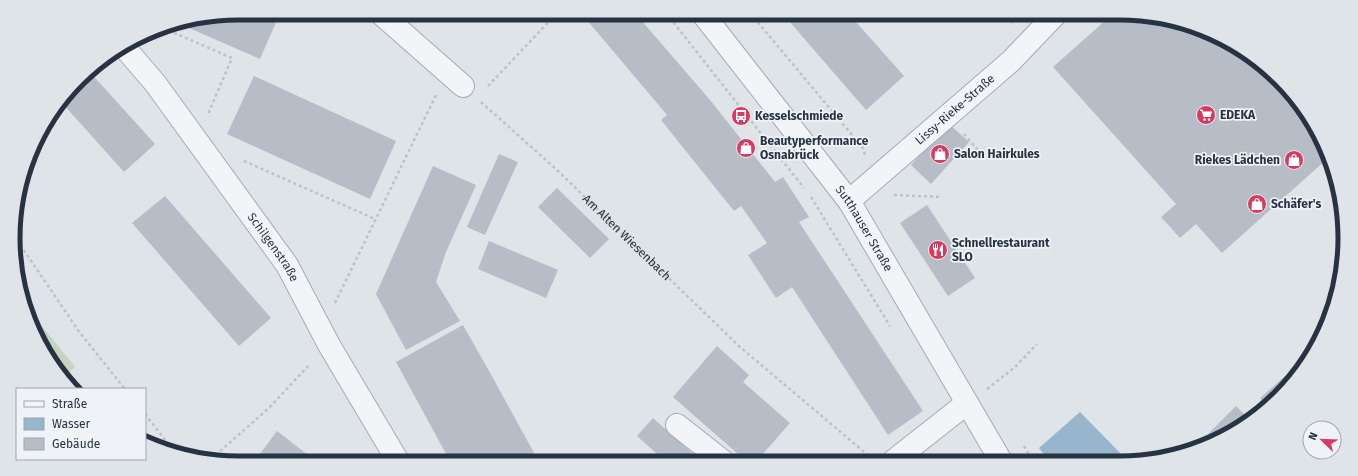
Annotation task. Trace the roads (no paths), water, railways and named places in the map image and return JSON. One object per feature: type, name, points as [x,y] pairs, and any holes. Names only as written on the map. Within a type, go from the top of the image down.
[{"type":"street","points":[[388,20],[463,86]]},
{"type":"street","name":"Sutthauser Straße","points":[[707,20],[849,201],[998,456]]},
{"type":"street","name":"Lissy-Rieke-Straße","points":[[849,201],[1011,61],[1050,20]]},
{"type":"street","name":"Schilgenstraße","points":[[127,50],[155,83],[287,265],[325,337],[395,456]]},
{"type":"street","points":[[900,456],[967,403]]},
{"type":"street","points":[[677,425],[716,456]]},
{"type":"water","points":[[1080,412],[1123,456],[1045,456],[1039,448]]},
{"type":"place","name":"EDEKA","points":[[1206,115]]},
{"type":"place","name":"Kesselschmiede","points":[[741,116]]},
{"type":"place","name":"Beautyperformance Osnabrück","points":[[746,148]]},
{"type":"place","name":"Salon Hairkules","points":[[940,154]]},
{"type":"place","name":"Riekes Lädchen","points":[[1294,160]]},
{"type":"place","name":"Schäfer's","points":[[1257,204]]},
{"type":"place","name":"Schnellrestaurant SLO","points":[[938,250]]}]
